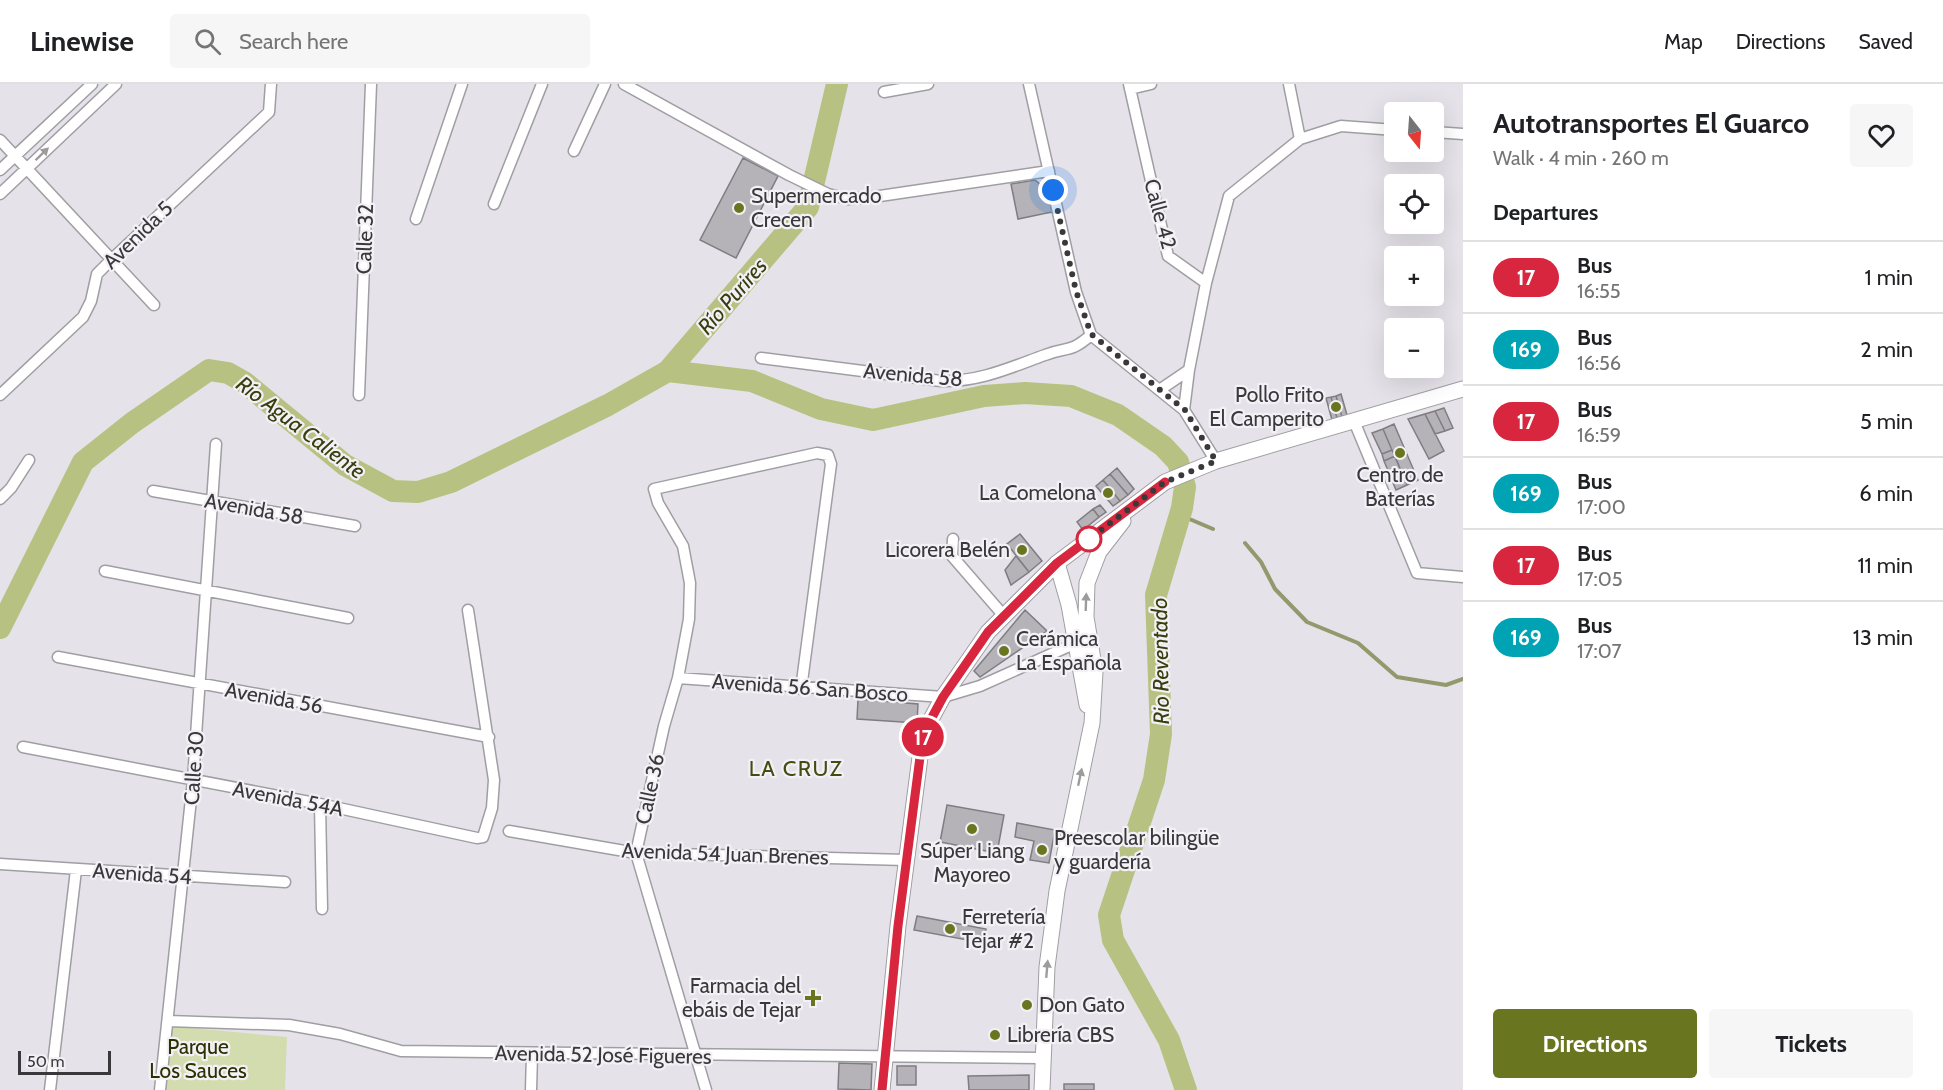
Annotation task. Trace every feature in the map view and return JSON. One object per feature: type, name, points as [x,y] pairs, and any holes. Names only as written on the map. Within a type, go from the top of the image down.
[{"type":"main road","points":[[882,1090],[906,860],[923,734],[943,697],[988,632],[1057,563],[1167,481],[1210,464],[1463,389]]},
{"type":"main road","points":[[1042,1090],[1041,1058],[1047,967],[1057,891],[1092,723],[1095,672],[1086,617],[1087,583],[1091,570],[1111,536],[1167,481]]},
{"type":"main road","points":[[1057,563],[1065,586],[1092,723]]},
{"type":"street","points":[[0,170],[92,84]]},
{"type":"street","points":[[0,194],[116,84]]},
{"type":"street","name":"Avenida 5","points":[[0,395],[83,317],[91,301],[97,274],[269,112],[271,84]]},
{"type":"street","name":"Calle 32","points":[[359,394],[371,84]]},
{"type":"street","points":[[416,219],[462,84]]},
{"type":"street","points":[[494,204],[542,84]]},
{"type":"street","points":[[574,151],[605,84]]},
{"type":"street","points":[[624,84],[789,175],[828,194],[848,199],[1049,171]]},
{"type":"street","points":[[884,92],[928,84]]},
{"type":"street","points":[[1029,84],[1076,291],[1091,334],[1185,410],[1210,464]]},
{"type":"street","points":[[1129,87],[1151,84]]},
{"type":"street","points":[[1289,84],[1300,139]]},
{"type":"street","name":"Calle 42","points":[[1129,87],[1168,256],[1206,283]]},
{"type":"street","points":[[1185,410],[1189,370],[1206,283],[1229,196],[1300,139],[1341,126],[1384,129]]},
{"type":"street","points":[[1444,133],[1463,134]]},
{"type":"street","points":[[0,140],[154,305]]},
{"type":"street","name":"Avenida 58","points":[[761,357],[962,382],[985,377],[1047,354],[1074,349],[1091,334]]},
{"type":"street","points":[[1161,389],[1189,370]]},
{"type":"street","points":[[1354,421],[1418,573],[1463,577]]},
{"type":"street","name":"Calle 30","points":[[160,1090],[194,780],[216,444]]},
{"type":"street","name":"Calle 36","points":[[706,1090],[636,853],[664,726],[678,678],[689,619],[690,583],[683,546],[658,503],[654,489],[817,453],[828,455],[831,464],[801,689]]},
{"type":"street","points":[[0,498],[11,488],[29,460]]},
{"type":"street","name":"Avenida 58","points":[[153,491],[355,526]]},
{"type":"street","points":[[953,539],[952,556],[1004,616]]},
{"type":"street","points":[[105,571],[348,618]]},
{"type":"street","points":[[468,610],[489,737]]},
{"type":"street","name":"Avenida 56 San Bosco","points":[[678,678],[801,689],[943,697],[980,686],[1076,643]]},
{"type":"street","name":"Avenida 56","points":[[58,657],[489,737]]},
{"type":"street","name":"Avenida 54A","points":[[23,747],[320,804],[477,838],[483,837],[492,808],[494,780],[489,737]]},
{"type":"street","points":[[320,804],[322,909]]},
{"type":"street","name":"Avenida 54 Juan Brenes","points":[[509,831],[636,853],[906,860]]},
{"type":"street","name":"Avenida 54","points":[[0,864],[285,882]]},
{"type":"street","points":[[50,1090],[76,870]]},
{"type":"street","name":"Avenida 52 José Figueres","points":[[168,1021],[289,1025],[340,1034],[394,1050],[532,1054],[1041,1058]]},
{"type":"street","points":[[531,1090],[532,1054]]},
{"type":"green space","name":"Parque Los Sauces","points":[[170,1026],[287,1037],[285,1090],[162,1090]]},
{"type":"building","name":"Supermercado Crecen","points":[[743,158],[778,176],[736,258],[700,240]]},
{"type":"building","points":[[1035,180],[1047,190],[1052,212],[1018,219],[1011,184]]},
{"type":"building","points":[[1341,394],[1347,415],[1342,417],[1336,396]]},
{"type":"building","name":"Pollo Frito El Camperito","points":[[1336,396],[1342,417],[1337,418],[1331,397]]},
{"type":"building","points":[[1331,397],[1337,418],[1332,420],[1326,398]]},
{"type":"building","points":[[1444,408],[1453,428],[1445,431],[1435,411]]},
{"type":"building","points":[[1435,411],[1445,431],[1435,434],[1425,414]]},
{"type":"building","points":[[1425,414],[1444,451],[1429,459],[1408,419]]},
{"type":"building","name":"Centro de Baterías","points":[[1394,424],[1418,480],[1407,485],[1383,429]]},
{"type":"building","points":[[1383,429],[1392,450],[1382,454],[1372,433]]},
{"type":"building","points":[[1392,450],[1395,456],[1384,461],[1382,454]]},
{"type":"building","points":[[1395,456],[1407,485],[1396,490],[1384,461]]},
{"type":"building","points":[[1117,468],[1134,489],[1128,495],[1110,474]]},
{"type":"building","points":[[1110,474],[1128,495],[1120,501],[1103,480]]},
{"type":"building","name":"La Comelona","points":[[1103,480],[1120,501],[1113,506],[1096,486]]},
{"type":"building","points":[[1100,505],[1106,512],[1099,517],[1093,509]]},
{"type":"building","points":[[1093,509],[1099,517],[1083,530],[1077,522]]},
{"type":"building","name":"Licorera Belén","points":[[1020,534],[1042,561],[1029,572],[1007,544]]},
{"type":"building","points":[[1016,556],[1029,572],[1011,585],[1005,570]]},
{"type":"building","name":"Cerámica La Española","points":[[1025,610],[1047,631],[980,677],[974,671]]},
{"type":"building","points":[[858,699],[918,704],[917,723],[857,719]]},
{"type":"building","name":"Súper Liang Mayoreo","points":[[947,805],[1004,815],[997,853],[940,842]]},
{"type":"building","name":"Preescolar bilingüe y guardería","points":[[1017,823],[1055,830],[1049,863],[1030,860],[1034,841],[1015,837]]},
{"type":"building","name":"Ferretería Tejar #2","points":[[917,916],[986,929],[983,943],[914,930]]},
{"type":"building","points":[[839,1063],[872,1064],[871,1090],[838,1089]]},
{"type":"building","points":[[897,1066],[916,1066],[916,1085],[897,1085]]},
{"type":"building","points":[[1029,1075],[1029,1090],[969,1090],[968,1076]]},
{"type":"building","points":[[1064,1084],[1094,1084],[1094,1090],[1064,1090]]},
{"type":"waterway","name":"Río Agua Caliente","points":[[0,628],[83,462],[132,423],[209,370],[228,373],[244,382],[345,465],[393,491],[418,492],[451,482],[608,405],[668,371],[808,207],[837,84]]},
{"type":"waterway","name":"Rio Reventado","points":[[668,371],[752,381],[821,409],[873,420],[984,396],[1025,393],[1071,396],[1118,415],[1163,446],[1178,462],[1185,487],[1182,508],[1156,595],[1161,734],[1154,780],[1109,915],[1113,940],[1169,1040],[1186,1090]]},
{"type":"waterway","points":[[1180,515],[1213,529]]},
{"type":"waterway","points":[[1245,543],[1261,562],[1275,589],[1307,622],[1358,643],[1397,677],[1446,685],[1463,679]]},
{"type":"bus line","name":"17","points":[[882,1090],[898,926],[923,734],[943,697],[988,632],[1057,563],[1165,482]]},
{"type":"place","name":"Supermercado Crecen","points":[[739,208]]},
{"type":"place","name":"Pollo Frito El Camperito","points":[[1336,407]]},
{"type":"place","name":"Centro de Baterías","points":[[1400,453]]},
{"type":"place","name":"La Comelona","points":[[1108,493]]},
{"type":"place","name":"Licorera Belén","points":[[1022,550]]},
{"type":"place","name":"Cerámica La Española","points":[[1004,651]]},
{"type":"place","name":"Súper Liang Mayoreo","points":[[972,829]]},
{"type":"place","name":"Preescolar bilingüe y guardería","points":[[1042,850]]},
{"type":"place","name":"Ferretería Tejar #2","points":[[950,929]]},
{"type":"place","name":"Farmacia del ebáis de Tejar","points":[[813,998]]},
{"type":"place","name":"Don Gato","points":[[1027,1005]]},
{"type":"place","name":"Librería CBS","points":[[995,1035]]},
{"type":"district","name":"LA CRUZ","points":[[796,768]]},
{"type":"route","points":[[1053,190],[1076,291],[1091,334],[1185,410],[1216,461],[1165,482],[1089,539]]},
{"type":"water label","name":"Río Purires","points":[[732,296]]}]
